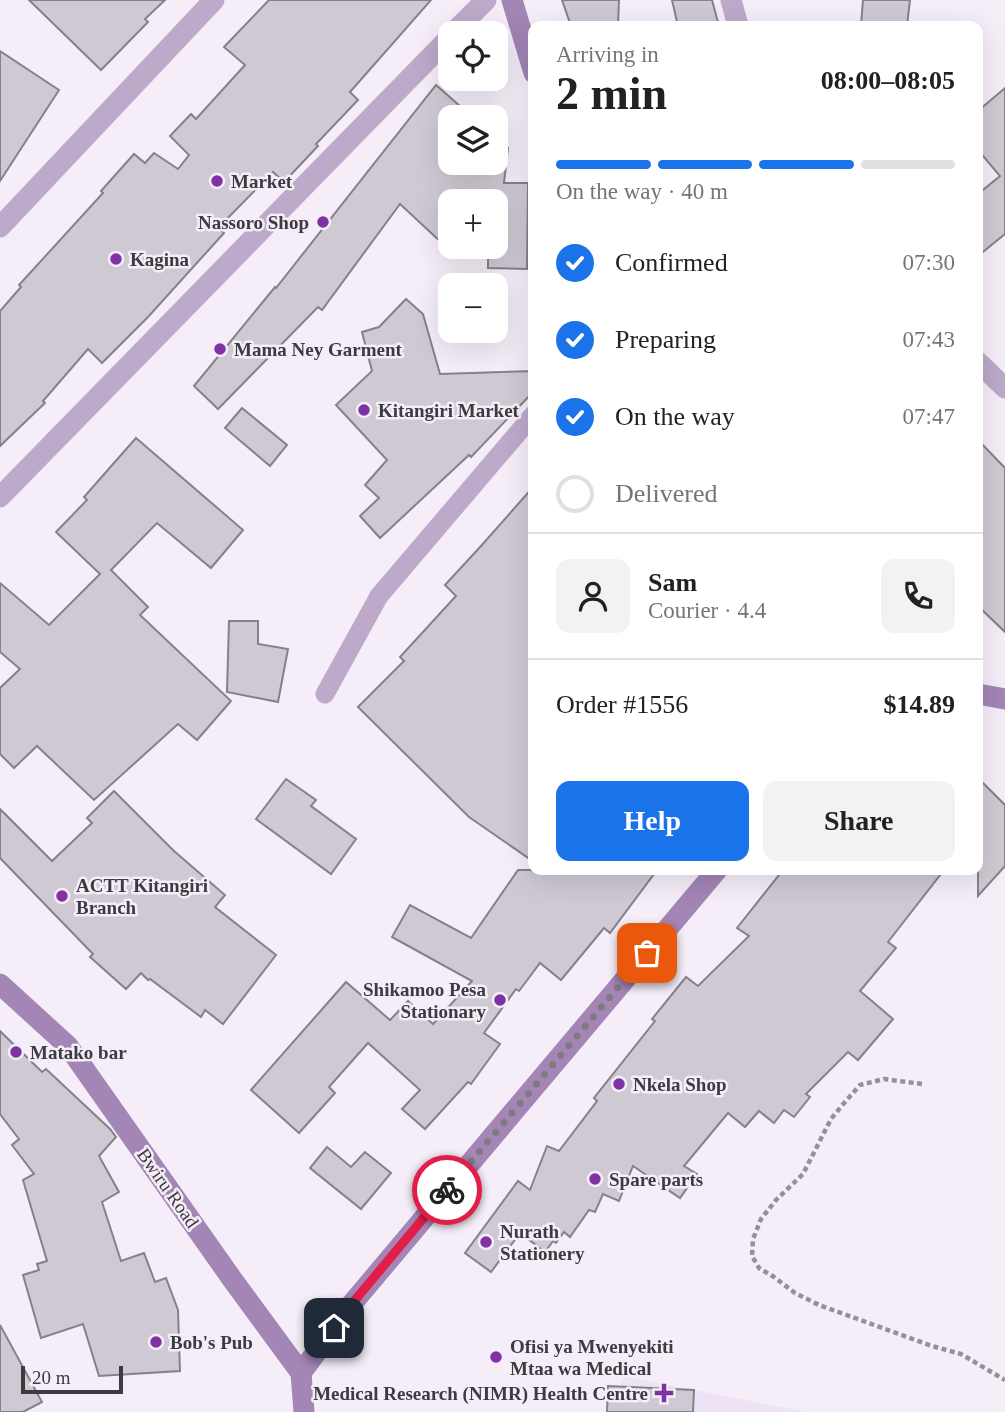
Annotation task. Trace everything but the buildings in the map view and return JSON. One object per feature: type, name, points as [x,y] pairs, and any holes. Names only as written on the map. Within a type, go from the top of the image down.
[{"type":"main road","points":[[512,0],[528,53]]},
{"type":"main road","points":[[983,695],[1005,699]]},
{"type":"main road","points":[[304,1412],[301,1373],[350,1306],[713,875]]},
{"type":"main road","name":"Bwiru Road","points":[[0,984],[68,1046],[301,1373]]},
{"type":"street","points":[[0,227],[214,0]]},
{"type":"street","points":[[466,21],[486,0]]},
{"type":"street","points":[[731,0],[737,21]]},
{"type":"street","points":[[0,495],[438,49]]},
{"type":"street","points":[[983,367],[1005,387]]},
{"type":"lane","points":[[325,694],[379,596],[528,421]]},
{"type":"path","points":[[922,1084],[884,1080],[860,1085],[831,1119],[803,1174],[761,1219],[752,1256],[759,1268],[795,1293],[819,1305],[889,1332],[961,1354],[1005,1380]]},
{"type":"shaded area","name":"Medical Research (NIMR) Health Centre","points":[[624,1376],[806,1412],[612,1412]]},
{"type":"way so far","points":[[447,1190],[647,953]]},
{"type":"place","name":"Market","points":[[217,181]]},
{"type":"place","name":"Nassoro Shop","points":[[323,222]]},
{"type":"place","name":"Kagina","points":[[116,259]]},
{"type":"place","name":"Mama Ney Garment","points":[[220,349]]},
{"type":"place","name":"Kitangiri Market","points":[[364,410]]},
{"type":"place","name":"ACTT Kitangiri Branch","points":[[62,896]]},
{"type":"place","name":"Shikamoo Pesa Stationary","points":[[500,1000]]},
{"type":"place","name":"Matako bar","points":[[16,1052]]},
{"type":"place","name":"Nkela Shop","points":[[619,1084]]},
{"type":"place","name":"Spare parts","points":[[595,1179]]},
{"type":"place","name":"Nurath Stationery","points":[[486,1242]]},
{"type":"place","name":"Bob's Pub","points":[[156,1342]]},
{"type":"place","name":"Ofisi ya Mwenyekiti Mtaa wa Medical","points":[[496,1357]]},
{"type":"place","name":"Medical Research (NIMR) Health Centre","points":[[664,1393]]},
{"type":"route","points":[[334,1328],[447,1190]]}]
